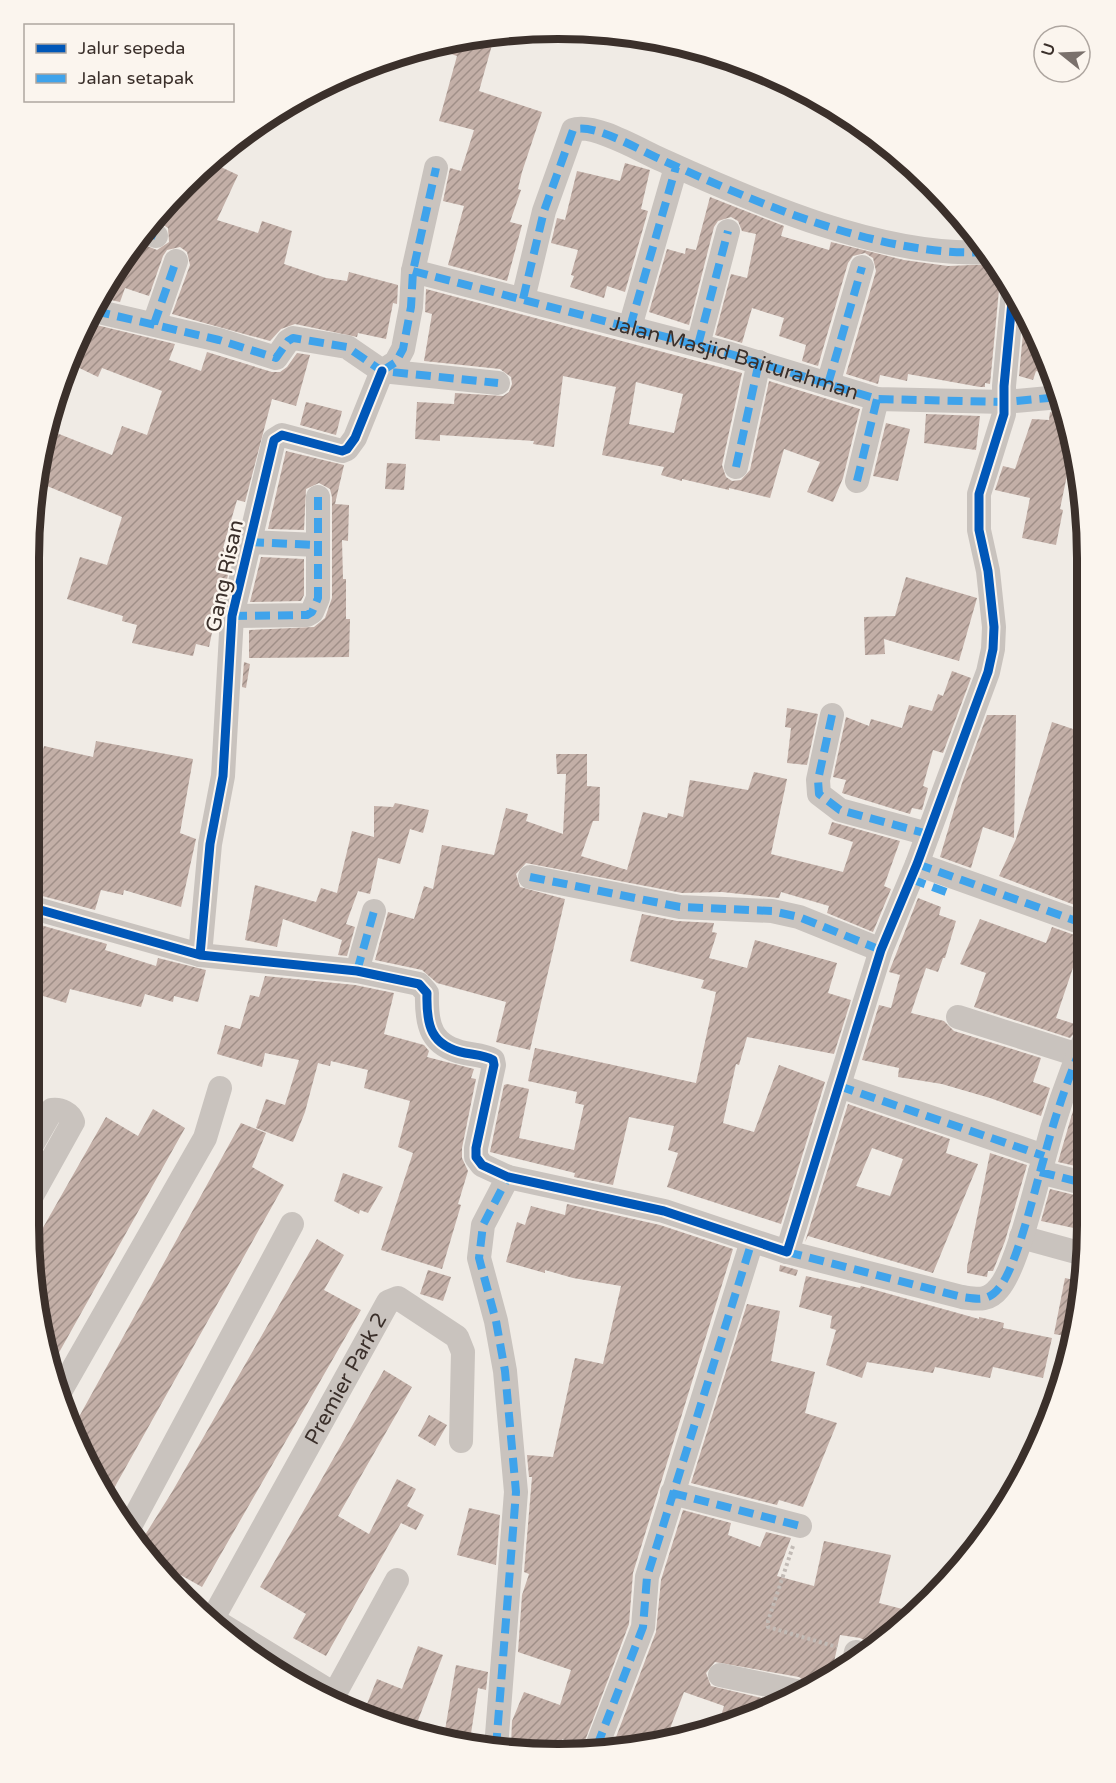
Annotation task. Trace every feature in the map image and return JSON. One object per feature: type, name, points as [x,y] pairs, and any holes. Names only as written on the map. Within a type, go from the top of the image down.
[{"type":"street","points":[[523,299],[544,211],[573,130],[580,127],[603,133],[676,166],[828,228],[914,247],[978,253]]},
{"type":"street","points":[[630,327],[676,166]]},
{"type":"street","points":[[382,371],[396,362],[403,349],[411,307],[413,271],[436,168]]},
{"type":"street","points":[[698,345],[728,231]]},
{"type":"street","points":[[153,324],[176,261]]},
{"type":"street","points":[[828,384],[862,267]]},
{"type":"street","name":"Jalan Masjid Baiturahman","points":[[413,271],[698,345],[877,399],[1005,402],[1051,398]]},
{"type":"street","points":[[101,313],[219,340],[276,358],[288,341],[293,338],[346,347],[382,371],[498,383]]},
{"type":"street","points":[[787,1252],[882,950],[988,672],[993,649],[994,627],[978,511],[978,494],[1004,414],[1004,386],[1016,315]]},
{"type":"street","points":[[736,467],[759,362]]},
{"type":"street","name":"Gang Risan","points":[[200,955],[210,844],[223,776],[232,616],[274,440],[282,435],[342,451],[347,449],[382,371]]},
{"type":"street","points":[[857,480],[877,399]]},
{"type":"street","points":[[232,616],[306,615],[312,612],[318,598],[318,497]]},
{"type":"street","points":[[249,542],[318,545]]},
{"type":"street","points":[[832,716],[818,780],[819,794],[840,810],[928,834]]},
{"type":"street","points":[[914,871],[946,892]]},
{"type":"street","points":[[914,871],[1077,922]]},
{"type":"street","points":[[530,877],[680,907],[772,911],[799,917],[882,950]]},
{"type":"street","points":[[39,910],[200,955],[357,971],[423,986],[427,993],[432,1036],[438,1042],[463,1053],[493,1060],[494,1065],[476,1157],[482,1165],[508,1177],[664,1211],[787,1252],[962,1297],[983,1300],[999,1288],[1021,1237],[1042,1164],[1077,1060]]},
{"type":"street","points":[[357,971],[374,911]]},
{"type":"street","points":[[958,1017],[1077,1047]]},
{"type":"street","points":[[839,1086],[1042,1164],[1077,1180]]},
{"type":"street","points":[[65,1384],[206,1138],[220,1088]]},
{"type":"street","points":[[39,1133],[52,1110],[63,1112],[72,1119],[73,1122],[39,1183]]},
{"type":"street","points":[[497,1741],[516,1492],[505,1371],[496,1321],[479,1258],[479,1243],[483,1225],[508,1177]]},
{"type":"street","points":[[132,1522],[292,1224]]},
{"type":"street","points":[[1021,1237],[1076,1252]]},
{"type":"street","points":[[598,1742],[643,1627],[647,1577],[752,1241]]},
{"type":"street","name":"Premier Park 2","points":[[214,1613],[388,1302],[393,1299],[398,1298],[457,1337],[463,1353],[461,1441]]},
{"type":"street","points":[[672,1493],[800,1526]]},
{"type":"street","name":"Premier Park 2","points":[[335,1693],[397,1580]]},
{"type":"street","name":"Premier Park 2","points":[[258,1648],[304,1677]]},
{"type":"street","points":[[720,1675],[789,1690]]},
{"type":"path","points":[[800,1526],[768,1621],[768,1628],[848,1656]]},
{"type":"building","points":[[488,43],[492,45],[479,91],[542,112],[522,172],[518,189],[521,190],[510,222],[522,225],[507,281],[448,265],[464,206],[443,201],[450,168],[461,171],[474,130],[439,121],[457,56],[445,52]]},
{"type":"building","points":[[625,163],[650,170],[641,209],[648,211],[625,292],[607,286],[604,298],[570,287],[578,250],[551,243],[557,218],[565,220],[577,171],[620,181]]},
{"type":"building","points":[[218,166],[238,175],[217,220],[258,233],[262,221],[292,231],[284,264],[326,278],[347,281],[349,272],[398,285],[397,304],[393,303],[386,339],[358,333],[357,337],[295,324],[281,329],[270,341],[172,314],[190,265],[187,252],[180,247],[167,250],[163,256],[149,296],[125,288],[120,302],[108,299],[144,245],[157,250],[169,242],[168,228],[162,224],[191,191]]},
{"type":"building","points":[[710,197],[784,226],[781,236],[829,250],[831,242],[904,260],[948,266],[986,264],[1000,288],[990,384],[985,383],[985,387],[980,387],[908,374],[907,381],[880,375],[878,384],[846,374],[876,271],[873,258],[865,253],[853,256],[848,263],[818,366],[802,361],[806,345],[779,336],[784,318],[752,308],[742,343],[715,335],[731,274],[747,278],[756,234],[742,231],[738,221],[731,217],[718,221],[714,227],[689,325],[649,312],[667,249],[685,254],[686,248],[696,250]]},
{"type":"building","points":[[426,289],[742,373],[722,465],[726,477],[732,481],[741,480],[750,470],[769,381],[860,409],[843,478],[833,502],[807,492],[820,462],[784,449],[770,498],[729,488],[729,490],[682,479],[682,481],[661,475],[664,467],[602,455],[616,387],[563,376],[554,447],[533,444],[534,441],[440,435],[440,441],[415,439],[417,402],[454,404],[455,393],[503,396],[509,392],[512,384],[511,377],[500,369],[424,361],[432,314],[425,312]],"holes":[[[636,382],[683,394],[674,433],[629,424]]]},
{"type":"building","points":[[95,325],[175,344],[169,360],[201,371],[207,352],[272,372],[280,372],[287,367],[297,353],[310,355],[296,406],[272,399],[245,502],[237,500],[223,548],[234,548],[217,624],[214,623],[209,647],[196,644],[193,656],[132,643],[137,625],[122,621],[123,616],[67,599],[80,557],[107,565],[122,517],[44,485],[55,432],[112,455],[122,426],[147,435],[162,391],[102,368],[98,377],[76,366]]},
{"type":"building","points":[[1023,329],[1042,373],[1036,371],[1033,380],[1019,376]]},
{"type":"building","points":[[306,402],[342,411],[336,435],[300,425]]},
{"type":"building","points":[[1050,412],[1056,414],[1070,476],[1067,475],[1056,545],[1022,538],[1030,498],[995,490],[1003,466],[1015,469],[1032,419],[1049,420]]},
{"type":"building","points":[[926,414],[980,416],[976,450],[924,443]]},
{"type":"building","points":[[886,423],[910,429],[898,481],[873,476]]},
{"type":"building","points":[[286,451],[344,465],[335,504],[349,505],[348,541],[342,540],[343,579],[346,579],[346,619],[350,619],[349,657],[249,658],[249,630],[314,627],[325,618],[332,598],[332,497],[330,489],[319,483],[306,489],[304,530],[268,529]]},
{"type":"building","points":[[387,463],[406,464],[404,490],[385,489]]},
{"type":"building","points":[[261,557],[304,559],[304,595],[301,601],[250,602]]},
{"type":"building","points":[[906,577],[977,598],[959,661],[884,639],[885,654],[865,655],[864,617],[895,616]]},
{"type":"building","points":[[244,662],[250,664],[246,688],[242,687]]},
{"type":"building","points":[[952,671],[971,678],[943,753],[933,750],[923,786],[928,788],[922,810],[912,808],[910,814],[842,793],[846,780],[833,777],[846,717],[869,726],[871,719],[902,728],[909,705],[932,711],[938,694],[943,696]]},
{"type":"building","points":[[787,708],[818,714],[807,765],[787,763],[791,728],[785,727]]},
{"type":"building","points":[[987,715],[1016,715],[1014,838],[983,827],[971,868],[940,857],[962,783]]},
{"type":"building","points":[[1052,722],[1077,730],[1077,906],[999,876],[1016,839]]},
{"type":"building","points":[[96,741],[193,759],[180,833],[196,839],[181,907],[124,890],[123,895],[101,890],[95,910],[39,895],[39,767],[44,746],[93,757]]},
{"type":"building","points":[[556,754],[587,754],[587,786],[600,787],[599,821],[593,821],[581,856],[627,870],[643,812],[667,818],[668,813],[683,817],[690,780],[748,790],[754,772],[787,779],[771,854],[843,872],[853,842],[828,834],[832,822],[900,841],[884,886],[891,889],[873,932],[827,913],[829,906],[781,892],[779,898],[722,892],[682,893],[526,863],[516,874],[520,887],[565,899],[530,1050],[496,1042],[506,1002],[437,983],[422,970],[375,960],[388,912],[414,919],[424,886],[433,889],[442,845],[494,855],[506,808],[528,814],[526,821],[563,834],[566,774],[557,774]]},
{"type":"building","points":[[395,803],[429,810],[423,833],[410,829],[400,864],[378,858],[370,894],[358,891],[346,924],[355,927],[347,956],[338,955],[342,940],[283,919],[277,947],[245,940],[255,885],[316,902],[321,888],[337,893],[352,831],[374,837],[374,806],[393,807]]},
{"type":"building","points":[[918,898],[941,907],[939,915],[956,921],[945,958],[938,972],[926,968],[911,1013],[944,1021],[954,1031],[1041,1058],[1033,1082],[1050,1088],[1041,1116],[942,1084],[898,1077],[899,1068],[862,1060],[879,1005],[891,1008],[900,975],[889,972]]},
{"type":"building","points":[[642,914],[677,921],[714,923],[712,932],[717,933],[709,958],[747,968],[755,940],[837,963],[828,993],[851,1000],[834,1054],[747,1037],[739,1065],[736,1064],[723,1123],[754,1132],[779,1065],[825,1082],[781,1224],[667,1187],[678,1153],[668,1150],[674,1126],[629,1117],[613,1185],[574,1177],[575,1173],[490,1152],[504,1085],[507,1084],[529,1089],[519,1138],[574,1150],[584,1105],[575,1103],[577,1092],[528,1081],[535,1048],[696,1083],[716,992],[701,988],[704,980],[630,961]]},
{"type":"building","points":[[980,919],[1046,943],[1052,927],[1077,936],[1077,956],[1056,1018],[1077,1025],[1077,1030],[1070,1038],[974,1007],[986,973],[960,964]]},
{"type":"building","points":[[39,925],[107,944],[105,950],[156,966],[158,958],[206,970],[198,1002],[174,996],[173,1002],[145,994],[141,1007],[70,989],[66,1003],[39,995]]},
{"type":"building","points":[[265,976],[355,985],[394,993],[384,1034],[424,1045],[429,1051],[427,1057],[474,1069],[471,1078],[476,1079],[462,1148],[462,1158],[468,1171],[458,1204],[461,1205],[442,1269],[381,1250],[413,1153],[398,1147],[410,1101],[364,1088],[368,1070],[331,1061],[330,1066],[318,1063],[305,1112],[293,1142],[256,1128],[266,1099],[285,1105],[299,1060],[265,1053],[262,1067],[217,1054],[225,1025],[240,1029],[250,995],[259,997]]},
{"type":"building","points":[[1077,1097],[1077,1166],[1058,1162]]},
{"type":"building","points":[[848,1104],[950,1139],[946,1153],[978,1164],[933,1273],[808,1236],[805,1242]],"holes":[[[872,1148],[903,1159],[890,1196],[856,1186]]]},
{"type":"building","points":[[153,1109],[185,1128],[57,1357],[43,1293],[39,1234],[106,1117],[138,1136]]},
{"type":"building","points":[[241,1123],[266,1133],[252,1167],[284,1185],[113,1490],[93,1455],[77,1420]]},
{"type":"building","points":[[990,1153],[1027,1165],[1005,1241],[993,1271],[988,1271],[987,1277],[967,1273],[967,1267]]},
{"type":"building","points":[[343,1173],[383,1187],[368,1213],[360,1210],[359,1214],[334,1201]]},
{"type":"building","points":[[1050,1189],[1077,1196],[1077,1229],[1041,1221]]},
{"type":"building","points":[[567,1204],[660,1225],[733,1249],[633,1573],[629,1624],[584,1743],[575,1743],[562,1739],[561,1744],[511,1742],[512,1721],[524,1692],[560,1705],[571,1670],[518,1652],[522,1595],[529,1574],[524,1572],[532,1477],[529,1477],[527,1455],[553,1457],[575,1358],[603,1364],[621,1286],[573,1278],[545,1270],[545,1273],[506,1262],[517,1222],[525,1225],[531,1206],[565,1215]]},
{"type":"building","points":[[317,1239],[344,1255],[324,1290],[361,1310],[202,1587],[170,1569],[143,1537],[172,1492]]},
{"type":"building","points":[[780,1265],[798,1270],[796,1276],[779,1271]]},
{"type":"building","points":[[428,1270],[451,1277],[443,1301],[420,1294]]},
{"type":"building","points":[[806,1276],[860,1288],[861,1286],[979,1319],[979,1317],[1004,1323],[1003,1328],[1052,1338],[1043,1378],[993,1367],[990,1378],[935,1367],[933,1373],[867,1362],[862,1378],[826,1365],[836,1330],[830,1328],[832,1316],[799,1307]]},
{"type":"building","points":[[1065,1278],[1074,1280],[1065,1336],[1054,1334]]},
{"type":"building","points":[[747,1304],[780,1311],[771,1361],[815,1372],[805,1413],[837,1423],[803,1507],[779,1500],[777,1505],[691,1483]]},
{"type":"building","points":[[384,1370],[412,1387],[338,1516],[369,1534],[397,1479],[416,1489],[407,1506],[424,1515],[416,1530],[401,1523],[326,1656],[293,1638],[306,1614],[260,1587]]},
{"type":"building","points":[[429,1415],[447,1425],[435,1446],[418,1436]]},
{"type":"building","points":[[469,1508],[500,1515],[496,1565],[457,1555]]},
{"type":"building","points":[[683,1510],[731,1523],[728,1535],[760,1547],[766,1532],[791,1538],[777,1576],[814,1586],[824,1541],[891,1555],[879,1603],[906,1610],[867,1642],[860,1638],[840,1635],[833,1665],[804,1681],[799,1677],[715,1662],[706,1673],[711,1686],[767,1699],[721,1717],[724,1706],[684,1692],[669,1732],[615,1741],[656,1632],[661,1580]]},
{"type":"building","points":[[418,1646],[443,1655],[417,1724],[366,1707],[377,1679],[402,1689]]},
{"type":"building","points":[[456,1665],[488,1672],[486,1690],[478,1688],[471,1736],[445,1731]]},
{"type":"marked path","points":[[523,299],[544,211],[573,130],[582,129],[617,139],[738,193],[821,224],[864,237],[906,246],[948,252],[977,252]]},
{"type":"marked path","points":[[630,327],[676,167]]},
{"type":"marked path","points":[[382,371],[396,362],[403,349],[411,307],[413,271],[436,168]]},
{"type":"marked path","points":[[698,345],[728,231]]},
{"type":"marked path","points":[[154,324],[176,261]]},
{"type":"marked path","points":[[828,384],[862,267]]},
{"type":"marked path","points":[[413,271],[727,353],[877,399],[1005,402],[1051,398]]},
{"type":"marked path","points":[[101,312],[219,340],[276,358],[288,341],[293,338],[347,347],[382,371],[498,383]]},
{"type":"marked path","points":[[1011,313],[1015,314]]},
{"type":"marked path","points":[[736,467],[759,362]]},
{"type":"marked path","points":[[857,481],[877,399]]},
{"type":"marked path","points":[[232,616],[307,615],[312,612],[318,598],[318,497]]},
{"type":"marked path","points":[[249,542],[318,545]]},
{"type":"marked path","points":[[832,715],[818,780],[819,794],[840,810],[928,834]]},
{"type":"marked path","points":[[917,864],[1077,921]]},
{"type":"marked path","points":[[530,877],[680,907],[772,911],[799,917],[881,950]]},
{"type":"marked path","points":[[911,879],[946,892]]},
{"type":"marked path","points":[[357,971],[374,911]]},
{"type":"marked path","points":[[787,1252],[962,1297],[986,1298],[991,1296],[1006,1278],[1019,1246],[1048,1143],[1077,1057]]},
{"type":"marked path","points":[[839,1086],[1044,1156]]},
{"type":"marked path","points":[[1040,1172],[1077,1181]]},
{"type":"marked path","points":[[497,1741],[516,1492],[505,1371],[496,1321],[479,1258],[483,1225],[508,1177]]},
{"type":"marked path","points":[[598,1742],[643,1627],[647,1577],[752,1241]]},
{"type":"marked path","points":[[672,1493],[800,1526]]},
{"type":"cycle path","points":[[39,910],[200,955],[357,971],[419,984],[427,993],[430,1025],[438,1040],[454,1050],[493,1060],[494,1065],[476,1148],[476,1157],[482,1165],[508,1177],[664,1211],[787,1252],[881,950],[917,864],[988,672],[993,649],[994,627],[988,571],[979,530],[979,494],[1004,414],[1004,386],[1011,307]]},
{"type":"cycle path","points":[[200,955],[210,844],[223,776],[232,616],[274,440],[282,435],[342,451],[347,449],[355,438],[382,371]]}]
